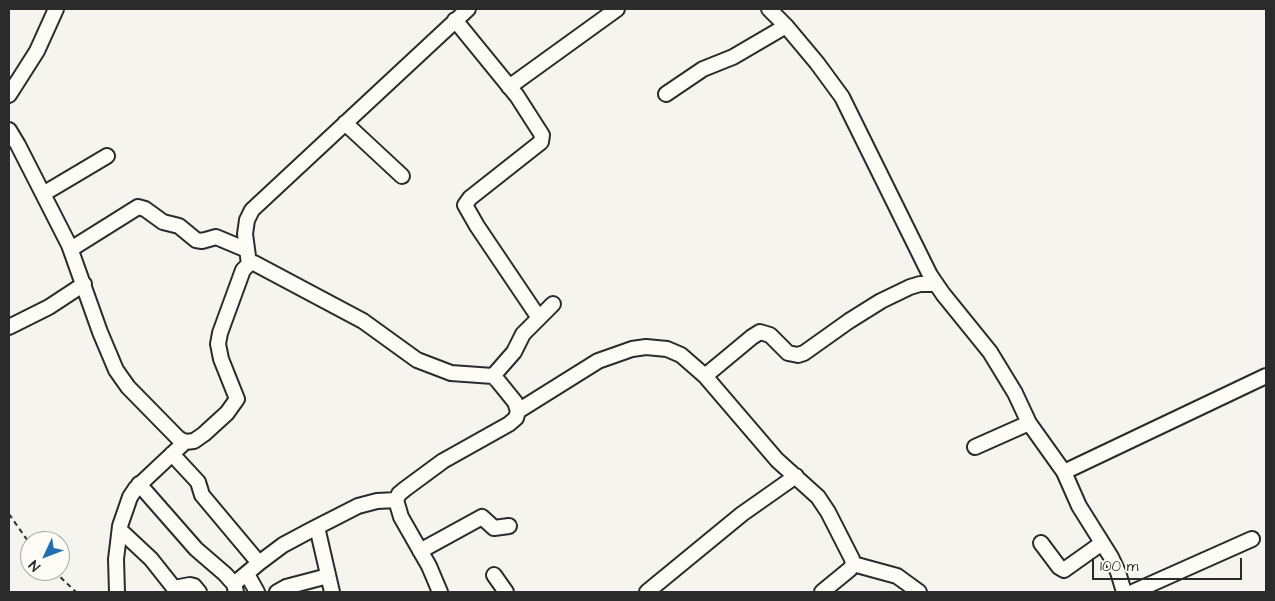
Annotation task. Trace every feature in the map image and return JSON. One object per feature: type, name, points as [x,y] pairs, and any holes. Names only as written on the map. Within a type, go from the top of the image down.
[{"type":"street","points":[[9,130],[18,144],[71,249],[100,332],[121,379],[178,438],[185,442],[194,441],[227,413],[238,399],[221,359],[218,344],[220,333],[248,257],[245,234],[247,220],[252,210],[468,9]]},
{"type":"street","points":[[509,87],[617,9]]},
{"type":"street","points":[[769,9],[817,63],[842,97],[935,284],[990,352],[1015,393],[1029,423],[1064,472],[1079,506],[1118,572],[1124,592]]},
{"type":"street","points":[[9,95],[37,52],[53,11]]},
{"type":"street","points":[[455,20],[509,87],[535,124],[542,138],[537,145],[470,198],[465,205],[539,318]]},
{"type":"street","points":[[666,94],[703,69],[733,57],[786,26]]},
{"type":"street","points":[[344,123],[402,176]]},
{"type":"street","points":[[43,194],[107,156]]},
{"type":"street","points":[[71,249],[138,207],[145,209],[162,222],[177,225],[196,240],[202,241],[216,237],[254,262],[363,321],[417,360],[460,375],[498,381],[516,407],[516,418],[509,424],[443,461],[405,489],[396,500],[400,517],[420,551],[440,592]]},
{"type":"street","points":[[9,326],[49,307],[84,284]]},
{"type":"street","points":[[705,376],[760,332],[770,335],[788,352],[798,355],[804,353],[849,321],[882,301],[920,284],[935,284]]},
{"type":"street","points":[[498,381],[523,334],[553,304]]},
{"type":"street","points":[[516,407],[598,361],[632,349],[646,347],[667,349],[681,355],[705,376],[777,460],[818,497],[853,564],[850,569],[822,592]]},
{"type":"street","points":[[1064,472],[1266,376]]},
{"type":"street","points":[[974,447],[1029,423]]},
{"type":"street","points":[[117,592],[116,559],[120,530],[130,497],[140,484],[185,442]]},
{"type":"street","points":[[172,454],[198,482],[202,495],[259,563]]},
{"type":"street","points":[[646,592],[742,514],[796,476]]},
{"type":"street","points":[[140,484],[196,549],[219,568],[235,588],[259,563],[288,542],[358,506],[376,501],[396,500]]},
{"type":"street","points":[[420,551],[482,517],[494,528],[509,526]]},
{"type":"street","points":[[317,527],[332,592]]},
{"type":"street","points":[[120,530],[151,559],[174,588],[190,585],[194,586],[199,592]]},
{"type":"street","points":[[1132,592],[1252,539]]},
{"type":"street","points":[[1041,544],[1064,570],[1102,542]]},
{"type":"street","points":[[853,564],[897,576],[918,592]]},
{"type":"street","points":[[247,574],[257,592]]},
{"type":"street","points":[[494,575],[506,592]]},
{"type":"street","points":[[277,592],[286,587],[328,576]]},
{"type":"path","points":[[9,514],[21,531]]},
{"type":"path","points":[[64,581],[76,592]]}]
